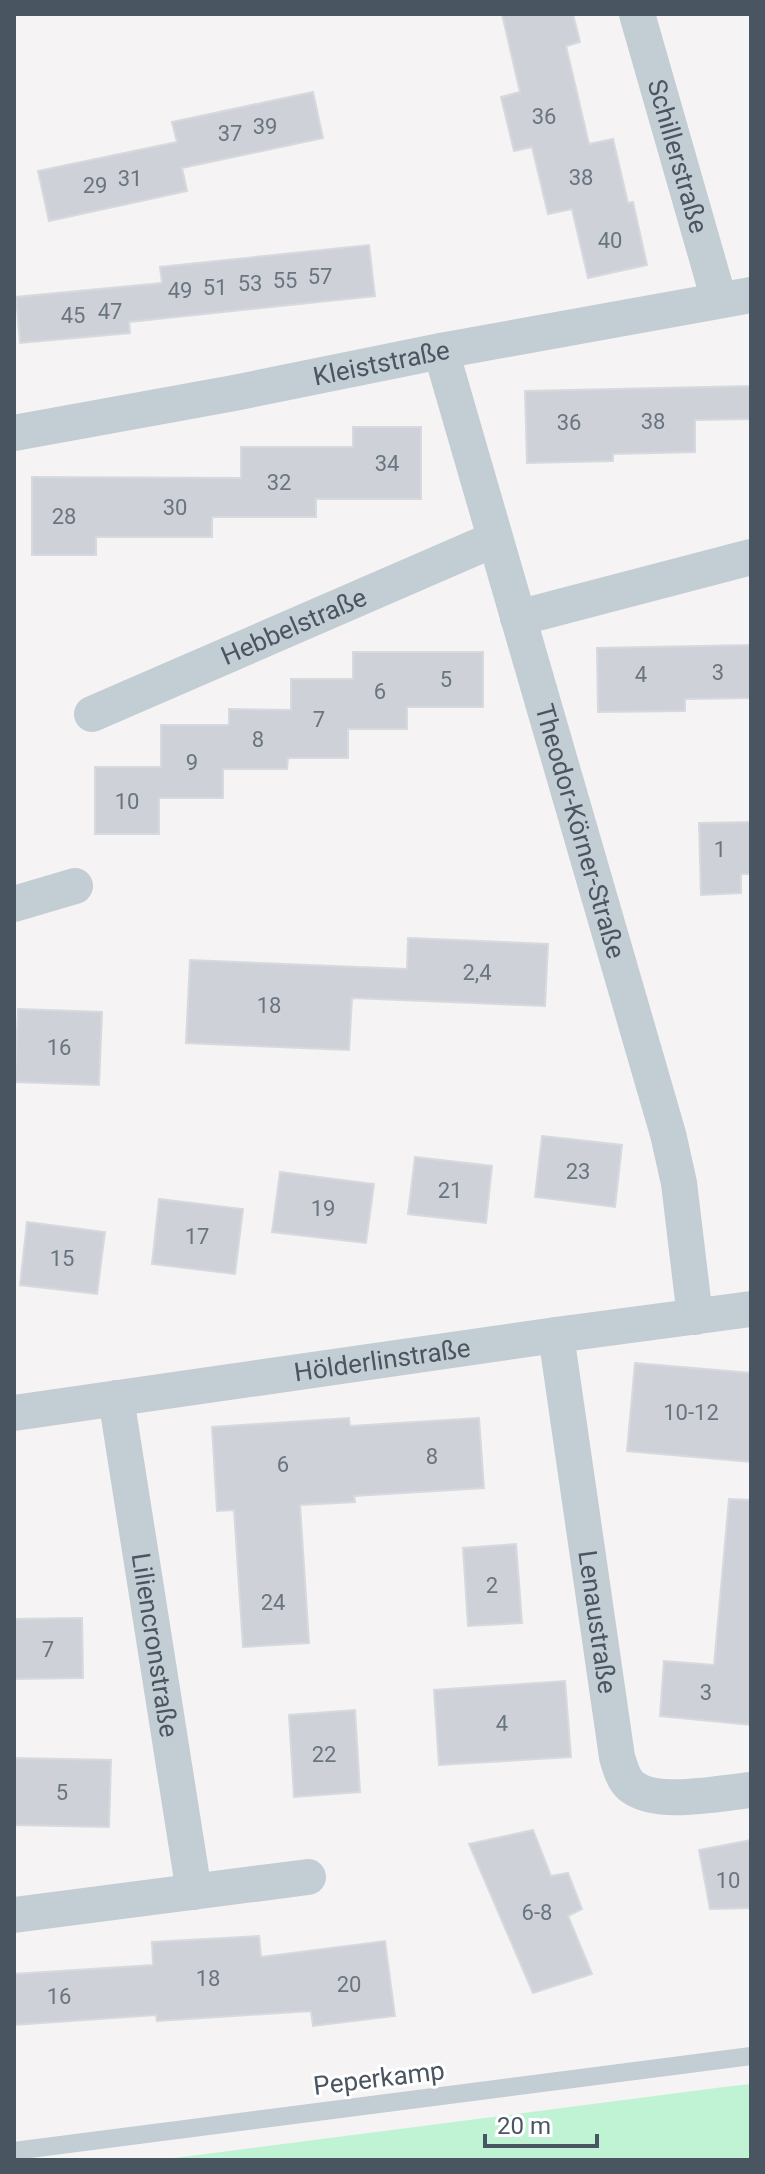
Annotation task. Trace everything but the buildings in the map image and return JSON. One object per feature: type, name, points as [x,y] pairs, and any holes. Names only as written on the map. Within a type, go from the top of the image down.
[{"type":"street","name":"Schillerstraße","points":[[637,14],[735,298]]},
{"type":"street","name":"Kleiststraße","points":[[14,433],[735,298]]},
{"type":"street","name":"Theodor-Körner-Straße","points":[[441,351],[668,1134],[679,1183],[695,1317]]},
{"type":"street","name":"Hebbelstraße","points":[[92,714],[495,539]]},
{"type":"street","points":[[518,618],[751,557]]},
{"type":"street","points":[[14,904],[75,886]]},
{"type":"street","name":"Hölderlinstraße","points":[[14,1413],[751,1309]]},
{"type":"street","name":"Lenaustraße","points":[[556,1335],[622,1773],[630,1785],[644,1793],[663,1797],[751,1790]]},
{"type":"street","name":"Liliencronstraße","points":[[116,1398],[194,1892]]},
{"type":"street","points":[[14,1915],[308,1877]]},
{"type":"lane","name":"Peperkamp","points":[[14,2151],[751,2056]]},
{"type":"green space","points":[[751,2084],[751,2160],[159,2160],[724,2087]]}]
